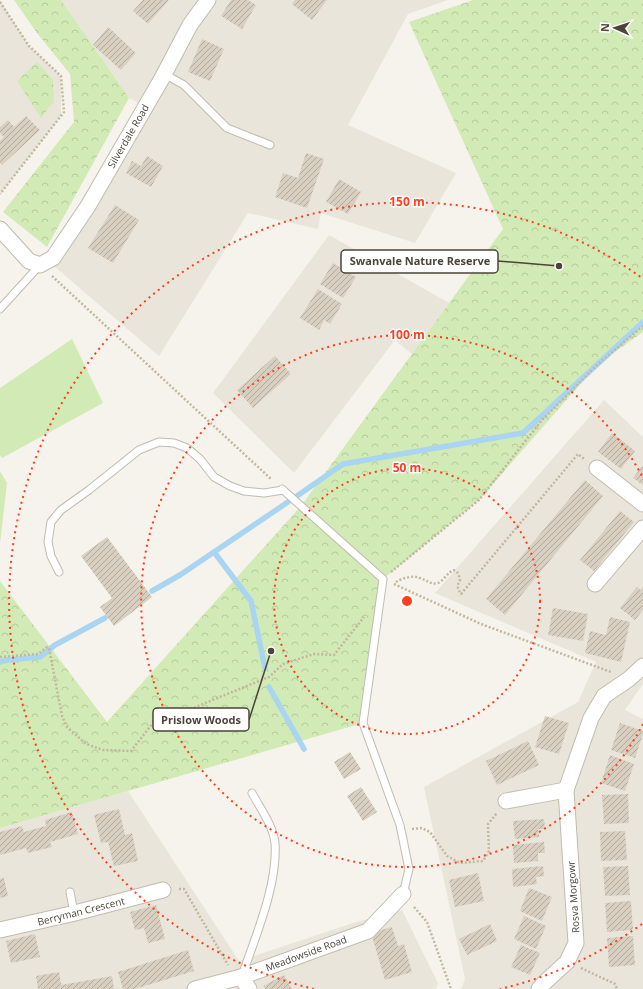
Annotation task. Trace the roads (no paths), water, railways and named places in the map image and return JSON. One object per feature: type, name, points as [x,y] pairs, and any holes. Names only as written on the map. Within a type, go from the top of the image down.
[{"type":"street","name":"Silverdale Road","points":[[40,265],[53,258],[88,206],[164,74],[190,24],[208,0]]},
{"type":"street","points":[[0,229],[29,261],[40,265]]},
{"type":"street","points":[[597,468],[643,504]]},
{"type":"street","points":[[595,584],[643,528]]},
{"type":"street","name":"Rosva Morgowr","points":[[539,989],[544,982],[567,962],[576,942],[566,790],[591,718],[604,696],[629,679],[643,666]]},
{"type":"street","points":[[506,801],[566,790]]},
{"type":"street","name":"Berryman Crescent","points":[[0,930],[163,890]]},
{"type":"street","name":"Meadowside Road","points":[[195,989],[242,981],[368,931],[403,894]]},
{"type":"lane","points":[[164,74],[184,85],[227,128],[270,146]]},
{"type":"lane","points":[[0,309],[40,265]]},
{"type":"lane","points":[[59,572],[51,556],[48,542],[51,522],[61,510],[140,450],[159,442],[174,443],[187,448],[200,459],[214,477],[230,486],[244,491],[264,493],[282,490],[383,579],[363,723],[400,825],[409,869],[403,894]]},
{"type":"lane","points":[[242,981],[273,876],[275,842],[268,822],[252,793]]},
{"type":"lane","points":[[70,892],[74,913]]},
{"type":"waterway","points":[[297,496],[343,464],[523,433],[643,322]]},
{"type":"waterway","points":[[152,591],[180,575],[288,502]]},
{"type":"waterway","points":[[214,552],[251,601],[265,668]]},
{"type":"waterway","points":[[0,662],[40,657],[55,645],[105,618]]},
{"type":"waterway","points":[[269,687],[304,749]]},
{"type":"place","name":"Swanvale Nature Reserve","points":[[559,266]]},
{"type":"place","name":"Prislow Woods","points":[[271,651]]}]
